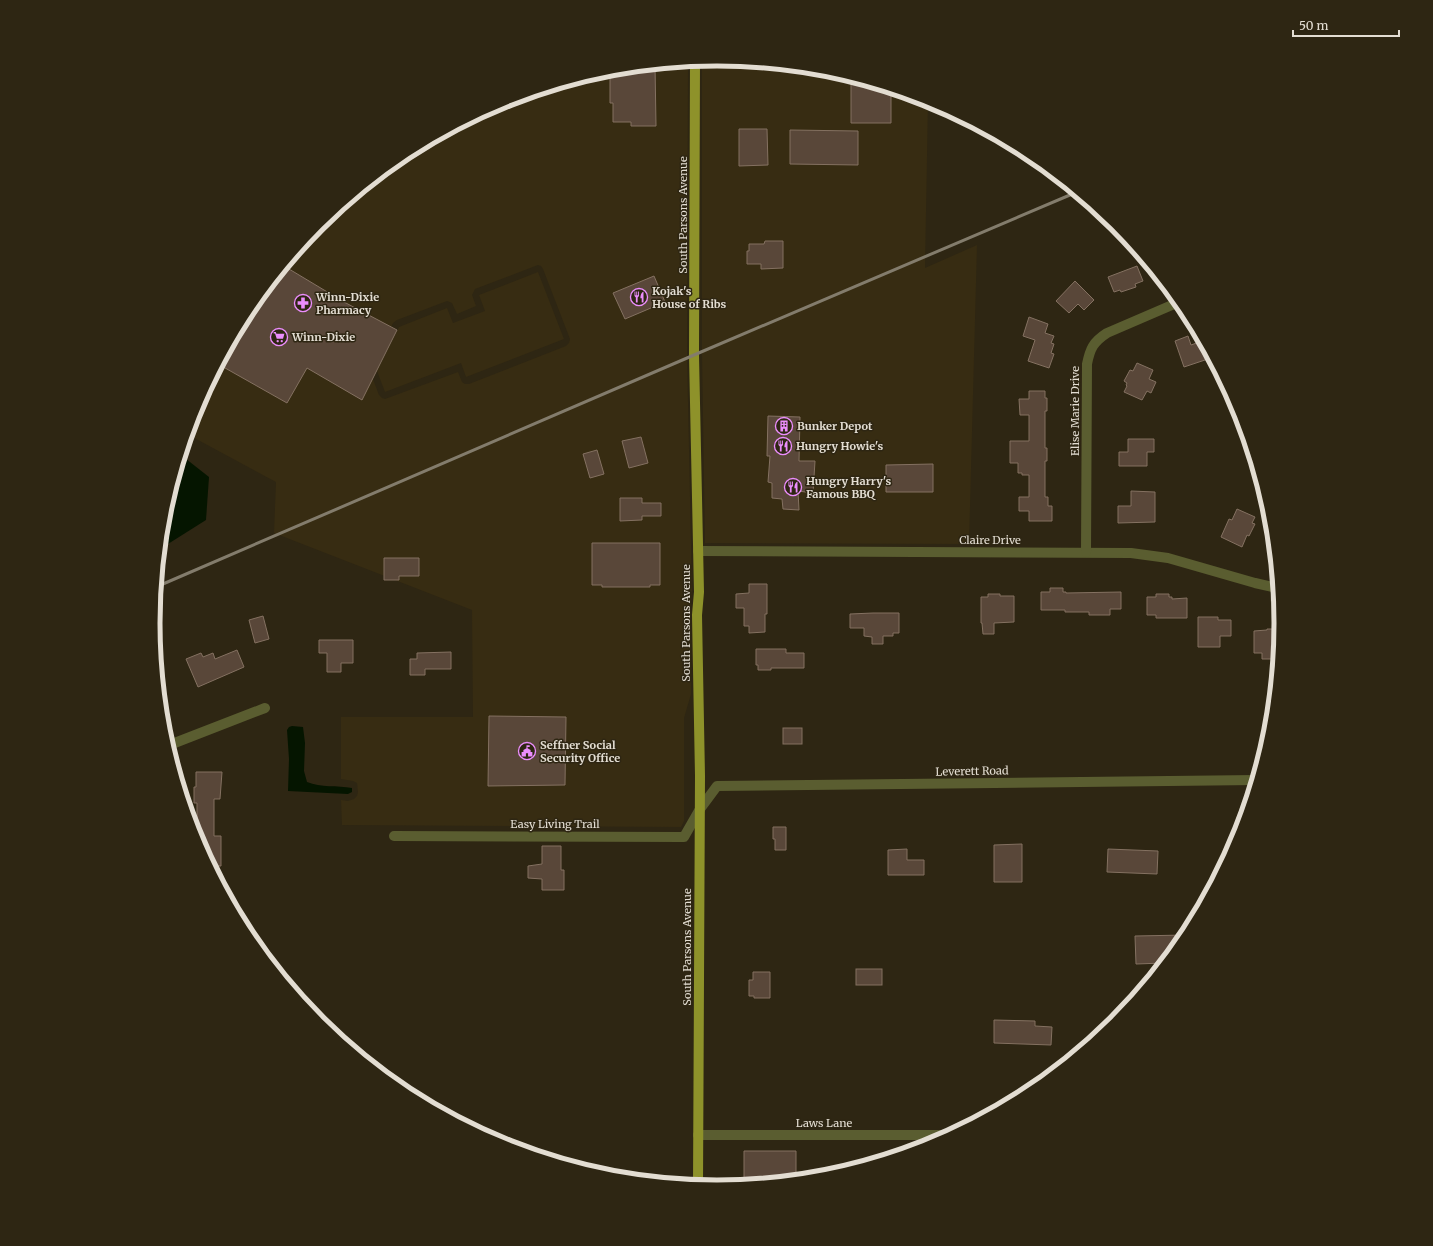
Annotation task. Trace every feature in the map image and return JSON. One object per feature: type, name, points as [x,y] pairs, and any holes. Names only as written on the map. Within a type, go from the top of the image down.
[{"type":"main road","name":"South Parsons Avenue","points":[[695,67],[694,355],[699,592],[697,615],[700,809],[698,1180]]},
{"type":"street","name":"Elise Marie Drive","points":[[1086,552],[1086,372],[1088,355],[1098,339],[1107,333],[1173,305]]},
{"type":"street","name":"Claire Drive","points":[[698,551],[1131,553],[1168,558],[1272,587]]},
{"type":"street","points":[[173,744],[265,708]]},
{"type":"street","name":"Leverett Road","points":[[700,809],[717,786],[1251,780]]},
{"type":"street","name":"Easy Living Trail","points":[[394,836],[684,837],[700,809]]},
{"type":"street","name":"Laws Lane","points":[[698,1135],[937,1135]]},
{"type":"shaded area","points":[[702,66],[753,67],[825,77],[861,85],[928,107],[925,268],[977,245],[969,544],[705,543],[702,355]]},
{"type":"shaded area","points":[[688,67],[687,355],[692,592],[690,615],[691,694],[684,718],[684,821],[681,827],[342,825],[341,800],[348,801],[354,799],[358,792],[357,783],[341,779],[341,717],[473,717],[472,610],[274,533],[276,482],[192,437],[217,377],[234,344],[253,314],[275,284],[323,229],[349,204],[377,181],[407,160],[470,123],[503,108],[572,85],[644,71]],"holes":[[[538,265],[543,269],[570,339],[566,346],[469,384],[462,382],[458,372],[385,399],[379,395],[371,374],[371,368],[393,323],[397,320],[447,301],[452,303],[457,314],[476,306],[472,295],[475,289]]]},
{"type":"shaded area","points":[[538,272],[564,339],[466,377],[461,363],[385,392],[377,371],[399,327],[447,308],[453,323],[485,311],[479,295]]},
{"type":"shaded area","points":[[185,458],[209,477],[206,520],[165,546],[170,514]]},
{"type":"shaded area","points":[[292,726],[303,727],[305,743],[304,771],[307,782],[318,785],[352,788],[352,792],[348,794],[288,791],[289,759],[287,730]]},
{"type":"building","points":[[655,70],[656,126],[631,126],[631,122],[613,122],[613,103],[610,103],[610,77]]},
{"type":"building","points":[[851,83],[891,94],[891,123],[851,123]]},
{"type":"building","points":[[739,129],[767,129],[768,165],[739,166]]},
{"type":"building","points":[[790,130],[858,131],[858,165],[790,164]]},
{"type":"building","points":[[765,241],[783,241],[783,268],[761,269],[761,264],[747,264],[747,251],[749,251],[749,244],[764,244]]},
{"type":"building","points":[[1137,266],[1143,281],[1135,284],[1136,287],[1121,292],[1120,290],[1114,292],[1108,277]]},
{"type":"building","name":"Winn-Dixie","points":[[288,268],[344,302],[397,330],[362,400],[307,368],[287,403],[222,366],[234,344],[253,314]]},
{"type":"building","name":"Kojak's House of Ribs","points":[[654,276],[665,302],[625,319],[613,293]]},
{"type":"building","points":[[1075,281],[1094,300],[1084,310],[1078,304],[1069,313],[1056,301]]},
{"type":"building","points":[[1029,317],[1048,324],[1045,333],[1054,336],[1051,343],[1054,344],[1051,353],[1054,354],[1049,368],[1028,361],[1035,340],[1023,336]]},
{"type":"building","points":[[1188,336],[1191,345],[1198,343],[1207,359],[1184,367],[1175,341]]},
{"type":"building","points":[[1137,363],[1153,370],[1149,379],[1156,382],[1151,393],[1147,391],[1142,400],[1124,392],[1127,383],[1124,381],[1130,370],[1133,371]]},
{"type":"building","points":[[1029,391],[1045,391],[1045,398],[1047,398],[1047,411],[1045,411],[1045,448],[1047,448],[1047,461],[1045,461],[1045,497],[1048,497],[1048,506],[1052,506],[1052,521],[1029,521],[1029,511],[1019,511],[1019,497],[1029,497],[1029,475],[1022,475],[1022,473],[1018,473],[1018,463],[1010,463],[1010,441],[1029,441],[1029,415],[1020,415],[1019,399],[1029,399]]},
{"type":"building","points":[[768,416],[800,417],[799,461],[815,461],[813,493],[798,491],[799,510],[783,509],[782,499],[772,498],[772,483],[768,482],[770,456],[767,456]]},
{"type":"building","points":[[641,437],[648,463],[629,468],[622,441]]},
{"type":"building","points":[[1128,439],[1154,439],[1154,452],[1147,452],[1147,466],[1119,466],[1119,452],[1128,452]]},
{"type":"building","points":[[597,450],[604,474],[590,478],[583,454]]},
{"type":"building","points":[[933,464],[933,492],[886,492],[886,465]]},
{"type":"building","points":[[1131,491],[1155,492],[1155,522],[1118,523],[1118,506],[1131,506]]},
{"type":"building","points":[[620,498],[642,498],[642,503],[661,503],[661,516],[642,516],[642,520],[620,521]]},
{"type":"building","points":[[1237,509],[1255,517],[1252,523],[1255,524],[1249,536],[1247,535],[1242,547],[1221,537],[1229,519],[1232,520]]},
{"type":"building","points":[[592,543],[660,543],[660,585],[650,585],[650,587],[602,587],[602,585],[592,585]]},
{"type":"building","points":[[384,558],[419,558],[419,576],[399,576],[399,580],[384,580]]},
{"type":"building","points":[[749,584],[767,584],[767,614],[765,614],[765,632],[749,633],[749,626],[744,626],[744,608],[736,608],[736,594],[749,593]]},
{"type":"building","points":[[1050,588],[1063,588],[1063,592],[1066,593],[1121,592],[1121,609],[1110,609],[1110,615],[1089,615],[1089,612],[1065,612],[1065,610],[1041,610],[1041,592],[1050,592]]},
{"type":"building","points":[[988,594],[1014,596],[1014,622],[994,623],[994,634],[983,634],[981,623],[981,597],[988,597]]},
{"type":"building","points":[[1156,594],[1169,594],[1169,597],[1172,597],[1172,599],[1187,598],[1187,618],[1156,618],[1156,615],[1147,615],[1147,597],[1156,597]]},
{"type":"building","points":[[899,613],[899,633],[893,633],[893,636],[883,636],[883,644],[872,644],[872,637],[864,636],[864,628],[850,628],[850,614]]},
{"type":"building","points":[[263,616],[269,639],[255,643],[249,620]]},
{"type":"building","points":[[1198,617],[1218,617],[1218,620],[1231,620],[1231,636],[1220,636],[1220,647],[1198,647]]},
{"type":"building","points":[[1274,629],[1272,659],[1262,659],[1262,653],[1254,653],[1254,631]]},
{"type":"building","points":[[319,640],[353,640],[353,663],[341,663],[341,672],[327,672],[327,653],[319,653]]},
{"type":"building","points":[[756,649],[786,649],[786,653],[804,653],[804,668],[771,668],[771,670],[758,670],[758,665],[756,665]]},
{"type":"building","points":[[237,650],[244,667],[198,687],[186,659],[201,653],[203,657],[213,653],[215,659]]},
{"type":"building","points":[[451,652],[451,669],[425,669],[425,675],[410,675],[410,659],[417,659],[417,653]]},
{"type":"building","name":"Seffner Social Security Office","points":[[489,716],[566,717],[565,785],[488,786]]},
{"type":"building","points":[[783,728],[802,728],[802,744],[783,744]]},
{"type":"building","points":[[196,772],[222,772],[220,799],[214,799],[214,836],[221,836],[221,866],[216,866],[197,823],[197,803],[194,803],[194,787],[196,787]]},
{"type":"building","points":[[773,827],[786,827],[786,850],[775,850]]},
{"type":"building","points":[[1022,844],[1022,882],[994,882],[994,845]]},
{"type":"building","points":[[542,846],[561,846],[561,870],[564,870],[564,890],[542,890],[542,879],[528,878],[528,866],[542,864]]},
{"type":"building","points":[[907,849],[907,860],[924,860],[924,875],[888,875],[888,850]]},
{"type":"building","points":[[1108,849],[1158,851],[1157,874],[1107,872]]},
{"type":"building","points":[[1178,935],[1157,963],[1136,964],[1135,936]]},
{"type":"building","points":[[856,969],[882,969],[882,985],[856,985]]},
{"type":"building","points":[[753,972],[770,972],[770,998],[754,998],[754,996],[749,996],[749,980],[753,980]]},
{"type":"building","points":[[994,1020],[1035,1021],[1035,1026],[1052,1027],[1051,1045],[994,1043]]},
{"type":"building","points":[[744,1151],[796,1151],[796,1174],[744,1179]]},
{"type":"railway","points":[[161,585],[1072,194]]},
{"type":"place","name":"Kojak's House of Ribs","points":[[639,297]]},
{"type":"place","name":"Winn-Dixie Pharmacy","points":[[303,303]]},
{"type":"place","name":"Winn-Dixie","points":[[279,337]]},
{"type":"place","name":"Bunker Depot","points":[[784,426]]},
{"type":"place","name":"Hungry Howie's","points":[[783,446]]},
{"type":"place","name":"Hungry Harry's Famous BBQ","points":[[793,487]]},
{"type":"place","name":"Seffner Social Security Office","points":[[527,751]]}]
